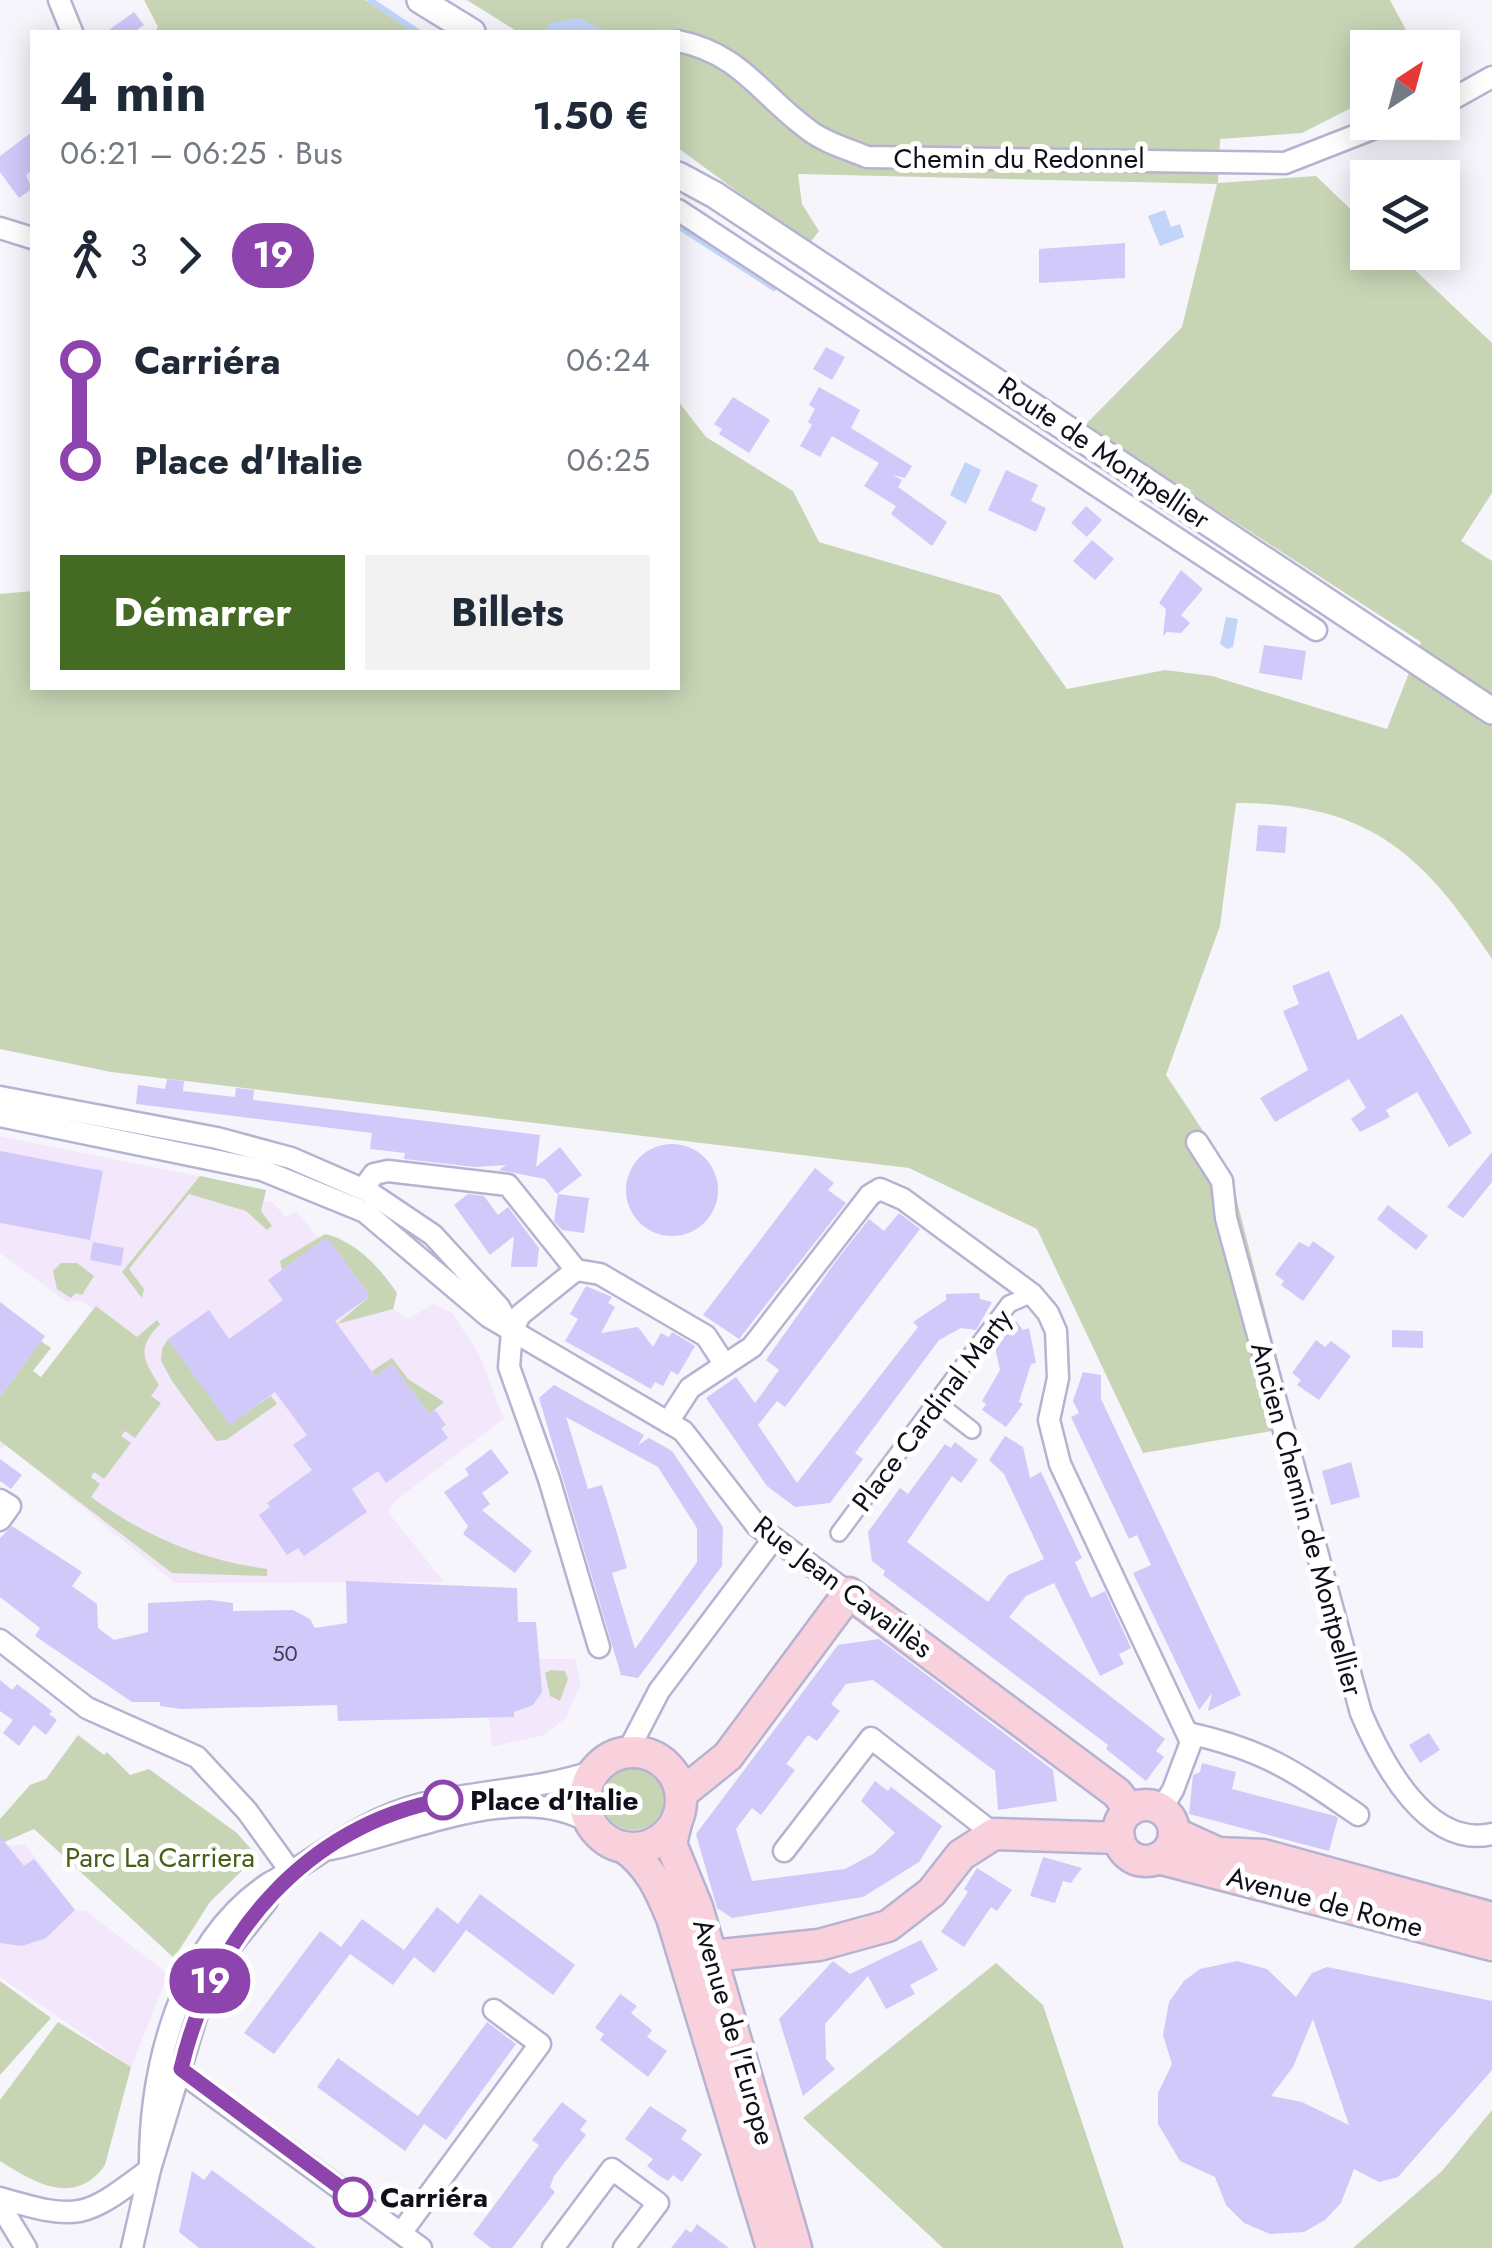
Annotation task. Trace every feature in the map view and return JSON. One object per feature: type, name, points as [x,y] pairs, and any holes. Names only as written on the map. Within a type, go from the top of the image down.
[{"type":"main road","points":[[679,1807],[666,1764],[654,1756],[628,1752],[610,1756],[594,1771],[585,1792],[592,1826],[607,1840],[624,1847],[655,1843],[679,1807],[728,1756],[849,1593]]},
{"type":"main road","name":"Rue Jean Cavaillès","points":[[849,1593],[1117,1793],[1124,1824]]},
{"type":"main road","points":[[712,1956],[820,1944],[888,1926],[932,1892],[961,1855],[994,1834],[1124,1824],[1145,1805],[1164,1833],[1134,1858],[1124,1824]]},
{"type":"main road","name":"Avenue de l'Europe","points":[[679,1807],[671,1844],[712,1956],[796,2248]]},
{"type":"main road","name":"Avenue de Rome","points":[[1164,1833],[1218,1853],[1263,1856],[1492,1918]]},
{"type":"main road","name":"Avenue de Rome","points":[[1164,1833],[1492,1945]]},
{"type":"main road","name":"Avenue de l'Europe","points":[[624,1847],[641,1859],[658,1882],[672,1918],[772,2248]]},
{"type":"street","points":[[59,0],[71,30]]},
{"type":"street","points":[[420,0],[465,30]]},
{"type":"street","name":"Chemin du Redonnel","points":[[680,41],[710,48],[744,69],[814,134],[866,157],[1205,159],[1285,164],[1350,138]]},
{"type":"street","points":[[1460,95],[1492,78]]},
{"type":"street","name":"Route de Montpellier","points":[[680,165],[715,195]]},
{"type":"street","name":"Route de Montpellier","points":[[680,176],[715,195],[1492,711]]},
{"type":"street","points":[[680,211],[1316,630]]},
{"type":"street","points":[[0,228],[30,237]]},
{"type":"street","points":[[0,1097],[217,1138],[291,1158],[364,1189],[433,1236],[491,1296],[512,1331]]},
{"type":"street","name":"Rue Jean Cavaillès","points":[[0,1116],[262,1170],[330,1195],[395,1234],[488,1317],[684,1431],[740,1508],[849,1593]]},
{"type":"street","name":"Ancien Chemin de Montpellier","points":[[1198,1142],[1222,1181],[1226,1218],[1360,1714],[1387,1766],[1428,1814],[1458,1834],[1492,1834]]},
{"type":"street","points":[[364,1189],[374,1174],[388,1172],[508,1185],[576,1270],[600,1274],[706,1336],[725,1365]]},
{"type":"street","points":[[668,1422],[690,1388],[752,1347],[870,1195],[880,1189],[902,1199],[1032,1294],[1056,1332],[1058,1378],[1049,1420],[1060,1464],[1191,1742],[1164,1833]]},
{"type":"street","points":[[576,1270],[520,1315],[512,1331],[509,1367],[549,1479],[598,1647]]},
{"type":"street","name":"Place Cardinal Marty","points":[[838,1534],[1009,1304],[1032,1294]]},
{"type":"street","points":[[936,1402],[972,1430]]},
{"type":"street","points":[[0,1500],[10,1506],[0,1520]]},
{"type":"street","points":[[628,1752],[659,1691],[774,1538]]},
{"type":"street","points":[[0,1640],[87,1708],[197,1757],[247,1812],[291,1872]]},
{"type":"street","points":[[1188,1732],[1257,1752],[1358,1815]]},
{"type":"street","points":[[784,1851],[871,1738],[994,1834]]},
{"type":"street","points":[[132,2248],[150,2170],[150,2131],[172,2066],[178,2005],[204,1954],[222,1929],[266,1886],[354,1828],[421,1804],[558,1782],[594,1771]]},
{"type":"street","points":[[324,1850],[430,1822],[534,1806],[577,1814],[592,1826]]},
{"type":"street","points":[[401,2233],[540,2044],[494,2010]]},
{"type":"street","points":[[172,2066],[421,2248]]},
{"type":"street","points":[[553,2248],[612,2169],[658,2202],[624,2248]]},
{"type":"street","points":[[0,2202],[57,2215],[79,2214],[113,2197],[150,2170]]},
{"type":"street","points":[[0,2202],[26,2248]]},
{"type":"shaded area","points":[[0,1136],[266,1190],[264,1201],[272,1202],[286,1217],[296,1211],[317,1236],[338,1237],[373,1263],[397,1293],[393,1309],[408,1319],[433,1304],[452,1313],[479,1354],[504,1419],[396,1500],[388,1512],[444,1582],[175,1583],[6,1445],[0,1450],[0,1432],[93,1309],[82,1301],[67,1302],[0,1253]]},
{"type":"shaded area","points":[[482,1659],[575,1659],[581,1683],[566,1718],[544,1735],[492,1747]]},
{"type":"shaded area","points":[[25,1844],[75,1910],[86,1911],[168,1974],[131,2067],[0,1977],[0,1847]]},
{"type":"green space","points":[[144,0],[365,0],[410,30],[156,30],[158,27]]},
{"type":"green space","points":[[467,0],[1390,0],[1406,30],[1350,30],[1350,109],[1302,133],[1220,139],[1218,183],[1316,176],[1350,209],[1350,270],[1415,270],[1492,343],[1492,493],[1461,541],[1492,561],[1492,959],[1441,890],[1388,841],[1357,824],[1322,812],[1236,803],[1220,926],[1166,1075],[1229,1170],[1295,1427],[1143,1453],[1037,1229],[909,1168],[111,1072],[0,1049],[0,594],[30,591],[30,690],[680,690],[680,404],[706,437],[793,491],[819,542],[1000,595],[1067,689],[1165,670],[1212,676],[1387,729],[1421,642],[1085,425],[1182,327],[1217,184],[798,174],[802,204],[819,231],[809,244],[680,149],[680,30],[515,30]]},
{"type":"green space","points":[[200,1176],[266,1190],[261,1211],[272,1226],[267,1230],[246,1211],[189,1194],[129,1269],[144,1289],[142,1298],[122,1272]]},
{"type":"green space","points":[[325,1234],[357,1249],[375,1265],[397,1293],[393,1309],[337,1324],[370,1296],[327,1238],[282,1270],[280,1261]]},
{"type":"green space","points":[[61,1263],[77,1263],[94,1276],[82,1295],[76,1293],[71,1298],[57,1289],[53,1271]]},
{"type":"green space","points":[[96,1306],[137,1337],[157,1320],[160,1324],[144,1353],[159,1385],[151,1396],[161,1403],[135,1438],[125,1431],[121,1436],[131,1443],[104,1479],[94,1472],[91,1477],[100,1484],[91,1497],[174,1544],[267,1569],[267,1576],[172,1573],[0,1441],[0,1397],[41,1341],[51,1348],[33,1371],[41,1377]]},
{"type":"green space","points":[[168,1339],[230,1424],[271,1396],[277,1404],[226,1440],[216,1441],[161,1361]]},
{"type":"green space","points":[[392,1358],[408,1379],[444,1402],[429,1414],[392,1364],[375,1376],[372,1371]]},
{"type":"green space","points":[[565,1671],[568,1679],[560,1701],[550,1696],[545,1673]]},
{"type":"green space","name":"Parc La Carriera","points":[[78,1735],[104,1755],[107,1752],[130,1775],[149,1769],[237,1833],[257,1856],[210,1902],[174,1958],[34,1829],[0,1844],[0,1819],[30,1785],[46,1779]]},
{"type":"green space","points":[[633,1768],[655,1777],[664,1799],[655,1821],[633,1830],[611,1821],[602,1799],[611,1777]]},
{"type":"green space","points":[[996,1963],[1043,2005],[1124,2248],[943,2248],[803,2118]]},
{"type":"green space","points":[[0,1981],[51,2018],[0,2075]]},
{"type":"green space","points":[[58,2022],[131,2067],[105,2165],[93,2178],[67,2188],[40,2183],[0,2161],[0,2100]]},
{"type":"green space","points":[[1492,2110],[1492,2248],[1353,2248],[1442,2171]]},
{"type":"water","points":[[579,18],[603,30],[544,30],[551,23]]},
{"type":"water","points":[[1165,210],[1171,227],[1180,224],[1184,237],[1160,246],[1148,216]]},
{"type":"water","points":[[965,462],[981,470],[966,504],[950,495]]},
{"type":"water","points":[[1226,617],[1238,619],[1233,647],[1227,649],[1220,644]]},
{"type":"building","points":[[134,12],[144,25],[137,30],[109,30]]},
{"type":"building","points":[[30,134],[30,172],[26,175],[30,190],[19,198],[0,172],[0,156]]},
{"type":"building","points":[[1125,243],[1125,278],[1039,283],[1039,249]]},
{"type":"building","points":[[826,347],[845,357],[832,380],[813,369]]},
{"type":"building","points":[[819,387],[860,410],[851,428],[912,466],[905,478],[893,475],[902,480],[898,487],[947,522],[932,546],[891,514],[896,506],[864,486],[879,463],[832,436],[820,457],[800,446],[812,425],[808,422],[815,409],[809,405]]},
{"type":"building","points":[[733,397],[770,420],[749,453],[719,434],[722,429],[714,424]]},
{"type":"building","points":[[1006,470],[1038,485],[1031,501],[1046,508],[1036,532],[988,510]]},
{"type":"building","points":[[1086,506],[1102,520],[1087,537],[1071,523]]},
{"type":"building","points":[[1092,540],[1114,559],[1095,580],[1073,561]]},
{"type":"building","points":[[1181,570],[1203,589],[1181,615],[1190,623],[1181,633],[1167,632],[1163,636],[1166,609],[1159,603]]},
{"type":"building","points":[[1264,645],[1306,651],[1302,680],[1259,673]]},
{"type":"building","points":[[1258,825],[1287,827],[1285,853],[1256,851]]},
{"type":"building","points":[[1329,971],[1358,1040],[1402,1014],[1472,1133],[1449,1147],[1417,1092],[1386,1110],[1390,1117],[1360,1132],[1351,1119],[1366,1108],[1349,1079],[1275,1122],[1260,1098],[1308,1070],[1283,1011],[1299,1004],[1292,986]]},
{"type":"building","points":[[167,1079],[184,1081],[183,1091],[235,1097],[236,1088],[254,1090],[253,1100],[540,1135],[536,1167],[560,1147],[582,1175],[557,1194],[545,1179],[499,1170],[506,1165],[475,1167],[404,1159],[405,1153],[370,1149],[372,1133],[136,1104],[138,1085],[165,1089]]},
{"type":"building","points":[[672,1144],[690,1148],[704,1158],[714,1172],[718,1190],[714,1208],[704,1222],[690,1232],[672,1236],[654,1232],[640,1222],[630,1208],[626,1190],[630,1172],[640,1158],[654,1148]]},
{"type":"building","points":[[0,1151],[103,1171],[90,1240],[0,1223]]},
{"type":"building","points":[[1492,1152],[1492,1182],[1463,1218],[1447,1207]]},
{"type":"building","points":[[815,1168],[834,1183],[828,1190],[846,1203],[739,1339],[703,1315]]},
{"type":"building","points":[[468,1194],[484,1196],[498,1215],[508,1207],[539,1248],[537,1267],[511,1267],[514,1236],[490,1255],[454,1205]]},
{"type":"building","points":[[558,1194],[589,1198],[584,1233],[562,1230],[554,1221]]},
{"type":"building","points":[[1388,1205],[1428,1236],[1416,1250],[1377,1219]]},
{"type":"building","points":[[899,1213],[920,1229],[785,1407],[777,1401],[758,1425],[797,1483],[918,1327],[913,1322],[946,1300],[946,1294],[979,1293],[980,1299],[992,1302],[976,1330],[961,1328],[939,1340],[855,1453],[863,1459],[830,1503],[795,1507],[767,1486],[706,1398],[736,1377],[755,1403],[779,1370],[766,1360],[836,1261],[869,1219],[884,1231]]},
{"type":"building","points":[[327,1237],[370,1296],[335,1321],[375,1376],[392,1364],[429,1414],[435,1410],[446,1425],[441,1428],[448,1438],[386,1483],[378,1471],[352,1489],[367,1512],[304,1556],[298,1548],[287,1555],[259,1515],[270,1507],[267,1503],[312,1470],[293,1445],[307,1435],[275,1392],[230,1425],[168,1339],[209,1310],[229,1339],[283,1300],[268,1280]]},
{"type":"building","points":[[1313,1241],[1335,1257],[1303,1301],[1281,1285],[1284,1281],[1275,1274],[1299,1242],[1309,1247]]},
{"type":"building","points":[[93,1242],[124,1248],[121,1266],[90,1260]]},
{"type":"building","points":[[586,1286],[612,1297],[608,1303],[615,1307],[601,1333],[638,1327],[653,1347],[661,1333],[669,1337],[672,1332],[695,1346],[678,1375],[671,1371],[663,1386],[655,1382],[651,1389],[565,1341],[578,1319],[570,1314]]},
{"type":"building","points":[[0,1302],[45,1336],[0,1397]]},
{"type":"building","points":[[1016,1321],[1023,1330],[1029,1328],[1036,1363],[1031,1364],[1019,1402],[1023,1404],[1006,1427],[982,1410],[986,1404],[982,1401],[1000,1370],[994,1343]]},
{"type":"building","points":[[1392,1330],[1423,1331],[1423,1348],[1392,1347]]},
{"type":"building","points":[[1316,1340],[1325,1347],[1331,1341],[1351,1356],[1319,1400],[1297,1385],[1301,1380],[1292,1373]]},
{"type":"building","points":[[1083,1372],[1101,1375],[1101,1399],[1241,1695],[1208,1711],[1212,1693],[1199,1710],[1133,1573],[1151,1565],[1137,1535],[1129,1539],[1071,1417],[1079,1413],[1073,1401]]},
{"type":"building","points":[[554,1385],[644,1435],[638,1445],[649,1438],[672,1451],[723,1527],[722,1566],[638,1678],[621,1675],[539,1398]],"holes":[[[566,1417],[658,1467],[697,1528],[697,1562],[635,1649],[612,1573],[627,1568],[616,1530],[602,1485],[588,1489]]]},
{"type":"building","points":[[1005,1436],[1023,1447],[1030,1478],[1041,1472],[1082,1558],[1075,1562],[1091,1598],[1105,1591],[1131,1648],[1119,1654],[1124,1664],[1100,1676],[1054,1583],[1026,1596],[1009,1617],[1165,1739],[1156,1751],[1164,1757],[1146,1781],[1106,1749],[1108,1745],[883,1575],[885,1571],[872,1561],[868,1532],[900,1488],[908,1494],[945,1444],[951,1448],[955,1442],[978,1460],[961,1483],[952,1476],[907,1542],[988,1602],[1008,1575],[1044,1559],[1004,1474],[989,1460]]},
{"type":"building","points":[[491,1449],[509,1473],[482,1493],[490,1504],[482,1510],[532,1551],[515,1573],[463,1534],[468,1526],[444,1492],[469,1475],[465,1469]]},
{"type":"building","points":[[0,1459],[22,1475],[11,1489],[0,1481]]},
{"type":"building","points":[[1351,1462],[1360,1497],[1331,1505],[1322,1471]]},
{"type":"building","points":[[12,1526],[82,1572],[72,1586],[97,1604],[98,1628],[114,1640],[148,1632],[148,1603],[211,1600],[233,1603],[233,1611],[293,1610],[310,1619],[315,1628],[347,1623],[346,1581],[517,1588],[518,1622],[536,1622],[542,1692],[533,1705],[514,1712],[514,1717],[338,1721],[337,1705],[182,1709],[160,1706],[160,1702],[132,1702],[35,1636],[40,1628],[0,1597],[0,1538]]},
{"type":"building","points":[[879,1639],[1053,1770],[1057,1801],[998,1810],[995,1771],[873,1680],[846,1684],[831,1704],[840,1711],[817,1741],[808,1735],[786,1764],[795,1770],[761,1815],[752,1808],[736,1829],[752,1881],[845,1869],[873,1854],[895,1833],[861,1801],[875,1781],[888,1791],[891,1787],[942,1826],[919,1862],[863,1897],[732,1918],[717,1908],[696,1834],[838,1645]]},
{"type":"building","points":[[0,1680],[12,1690],[17,1684],[52,1711],[49,1714],[57,1720],[46,1735],[34,1725],[19,1746],[3,1733],[13,1720],[0,1711]]},
{"type":"building","points":[[1429,1733],[1440,1750],[1420,1763],[1409,1745]]},
{"type":"building","points":[[1202,1763],[1236,1772],[1232,1789],[1338,1818],[1329,1851],[1189,1814],[1193,1775],[1200,1772]]},
{"type":"building","points":[[0,1836],[24,1866],[34,1859],[75,1910],[46,1938],[22,1946],[0,1943]]},
{"type":"building","points":[[1043,1857],[1082,1868],[1071,1883],[1063,1881],[1055,1903],[1030,1896]]},
{"type":"building","points":[[977,1868],[1012,1890],[997,1911],[991,1907],[964,1947],[941,1932],[968,1892],[964,1889]]},
{"type":"building","points":[[480,1894],[575,1965],[553,1995],[466,1930],[434,1973],[414,1957],[393,1985],[350,1954],[274,2054],[244,2033],[320,1931],[341,1947],[362,1919],[404,1950],[437,1907],[458,1924]]},
{"type":"building","points":[[921,1940],[938,1970],[910,1985],[915,1994],[886,2009],[868,1976],[825,2024],[826,2059],[835,2069],[803,2096],[779,2019],[833,1961],[850,1974]]},
{"type":"building","points":[[1237,1961],[1267,1969],[1296,1997],[1312,1973],[1327,1967],[1492,2001],[1492,2070],[1398,2177],[1379,2182],[1354,2169],[1341,2203],[1325,2220],[1304,2232],[1270,2234],[1244,2223],[1226,2205],[1215,2177],[1180,2161],[1158,2124],[1158,2093],[1172,2064],[1163,2035],[1169,2002],[1184,1981],[1200,1969]],"holes":[[[1313,2019],[1349,2125],[1302,2102],[1271,2096],[1293,2067]]]},
{"type":"building","points":[[620,1994],[637,2006],[631,2013],[652,2030],[647,2037],[667,2051],[648,2077],[600,2040],[604,2034],[595,2028]]},
{"type":"building","points":[[487,2022],[516,2044],[446,2140],[424,2124],[405,2151],[317,2087],[338,2058],[418,2116]]},
{"type":"building","points":[[562,2102],[587,2121],[580,2130],[586,2135],[554,2176],[550,2187],[555,2192],[512,2248],[491,2248],[473,2234],[539,2145],[532,2140]]},
{"type":"building","points":[[650,2106],[687,2130],[681,2139],[702,2154],[682,2182],[673,2175],[668,2181],[657,2174],[647,2166],[653,2159],[625,2139]]},
{"type":"building","points":[[212,2170],[316,2248],[199,2248],[179,2232],[192,2171],[204,2180]]},
{"type":"building","points":[[697,2224],[729,2248],[671,2248],[686,2229],[691,2233]]},
{"type":"waterway","points":[[370,0],[415,30]]},
{"type":"waterway","points":[[680,227],[774,288]]},
{"type":"bus line","name":"19","points":[[353,2197],[181,2069],[198,2010],[220,1960],[291,1872],[354,1828],[443,1800]]},
{"type":"place","name":"Place d'Italie","points":[[443,1800]]},
{"type":"place","name":"Carriéra","points":[[353,2197]]}]
